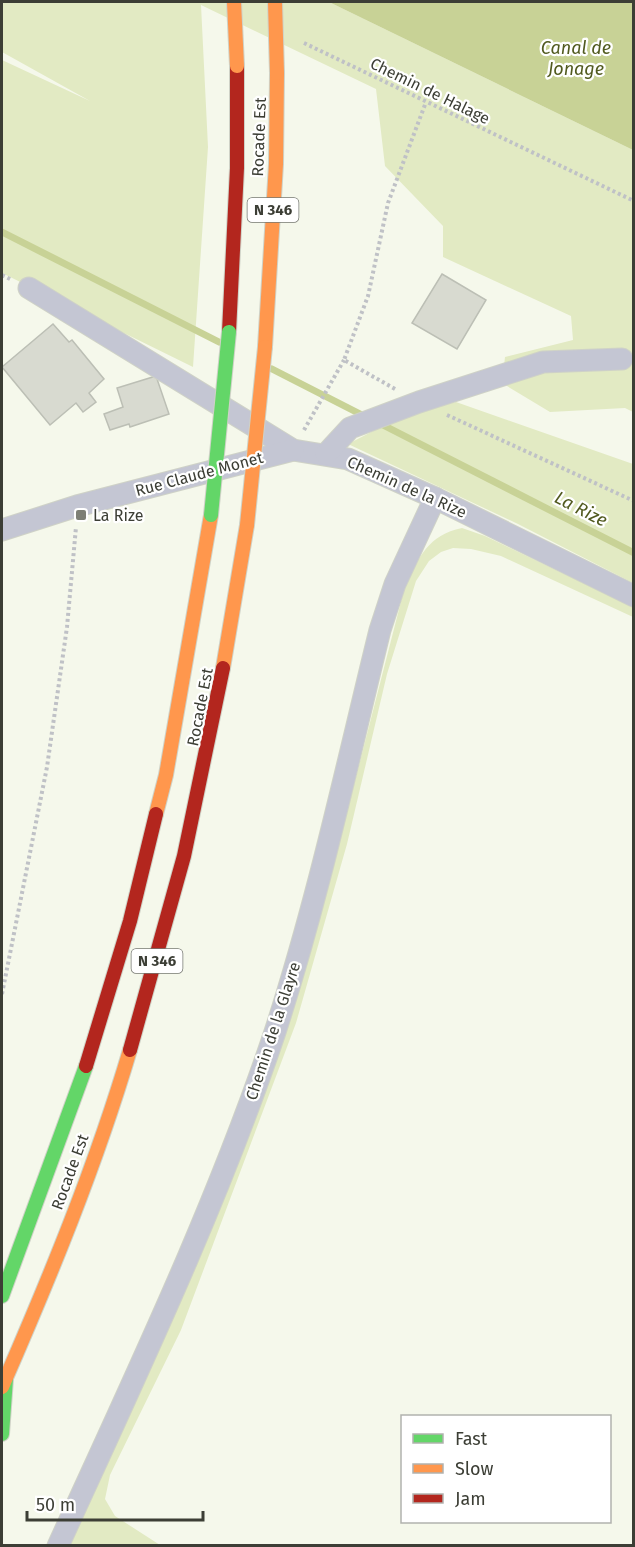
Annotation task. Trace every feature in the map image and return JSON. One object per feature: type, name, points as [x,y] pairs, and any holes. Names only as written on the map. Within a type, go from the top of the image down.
[{"type":"highway","name":"Rocade Est","points":[[2,1296],[18,1258],[84,1074],[130,921],[166,775],[211,515],[228,332],[237,168],[237,66],[234,2]]},
{"type":"highway","name":"Rocade Est","points":[[2,1434],[4,1383],[52,1270],[120,1084],[160,950],[202,784],[235,610],[247,525],[265,347],[276,164],[277,73],[274,2]]},
{"type":"street","name":"Chemin de la Rize","points":[[29,288],[293,450],[348,459],[435,498],[633,596]]},
{"type":"street","points":[[326,454],[350,428],[419,402],[543,363],[622,359]]},
{"type":"street","name":"Rue Claude Monet","points":[[2,530],[77,506],[293,450]]},
{"type":"street","name":"Chemin de la Glayre","points":[[58,1545],[158,1328],[250,1103],[275,1032],[311,913],[380,630],[395,584],[435,498]]},
{"type":"path","name":"Chemin de Halage","points":[[301,42],[633,201]]},
{"type":"path","points":[[293,450],[344,360],[368,296],[388,203],[426,102]]},
{"type":"path","points":[[344,360],[419,402],[633,501]]},
{"type":"path","points":[[2,994],[47,767],[67,627],[77,506]]},
{"type":"shaded area","points":[[2,2],[329,2],[633,150],[633,412],[625,408],[550,412],[502,383],[505,357],[573,340],[571,316],[443,257],[443,226],[385,166],[376,89],[201,5],[208,147],[193,367],[2,273],[2,60],[90,101],[2,52]]},
{"type":"shaded area","points":[[456,402],[633,464],[633,583],[518,524],[348,444],[406,414]]},
{"type":"shaded area","points":[[462,528],[485,536],[633,607],[633,617],[501,556],[471,549],[453,548],[441,552],[429,561],[416,581],[387,674],[347,844],[296,1023],[181,1330],[110,1475],[105,1499],[115,1516],[160,1545],[69,1546],[181,1299],[289,1022],[317,929],[405,586],[426,549],[441,536]]},
{"type":"water","name":"Canal de Jonage","points":[[329,2],[633,2],[633,150]]},
{"type":"building","points":[[442,274],[486,300],[457,349],[412,323]]},
{"type":"building","points":[[53,324],[69,342],[72,340],[104,379],[89,393],[96,402],[83,412],[76,403],[50,425],[2,367]]},
{"type":"building","points":[[156,376],[169,414],[130,427],[129,424],[110,430],[104,414],[123,407],[117,388]]},
{"type":"waterway","name":"La Rize","points":[[2,232],[219,342]]},
{"type":"waterway","name":"La Rize","points":[[272,369],[366,417]]},
{"type":"waterway","name":"La Rize","points":[[379,423],[634,553]]},
{"type":"traffic: fast","points":[[211,515],[229,332]]},
{"type":"traffic: fast","points":[[2,1296],[86,1066]]},
{"type":"traffic: fast","points":[[2,1434],[6,1379]]},
{"type":"traffic: slow","points":[[234,2],[237,66]]},
{"type":"traffic: slow","points":[[275,2],[277,73]]},
{"type":"traffic: slow","points":[[265,347],[276,164],[277,73]]},
{"type":"traffic: slow","points":[[247,525],[265,347]]},
{"type":"traffic: slow","points":[[156,814],[166,775],[211,515]]},
{"type":"traffic: slow","points":[[223,668],[247,525]]},
{"type":"traffic: slow","points":[[2,1387],[71,1220],[117,1093],[130,1050]]},
{"type":"traffic: jam","points":[[229,332],[237,168],[237,66]]},
{"type":"traffic: jam","points":[[130,1050],[184,856],[223,668]]},
{"type":"traffic: jam","points":[[86,1066],[130,921],[156,814]]},
{"type":"place","name":"La Rize","points":[[81,515]]}]
